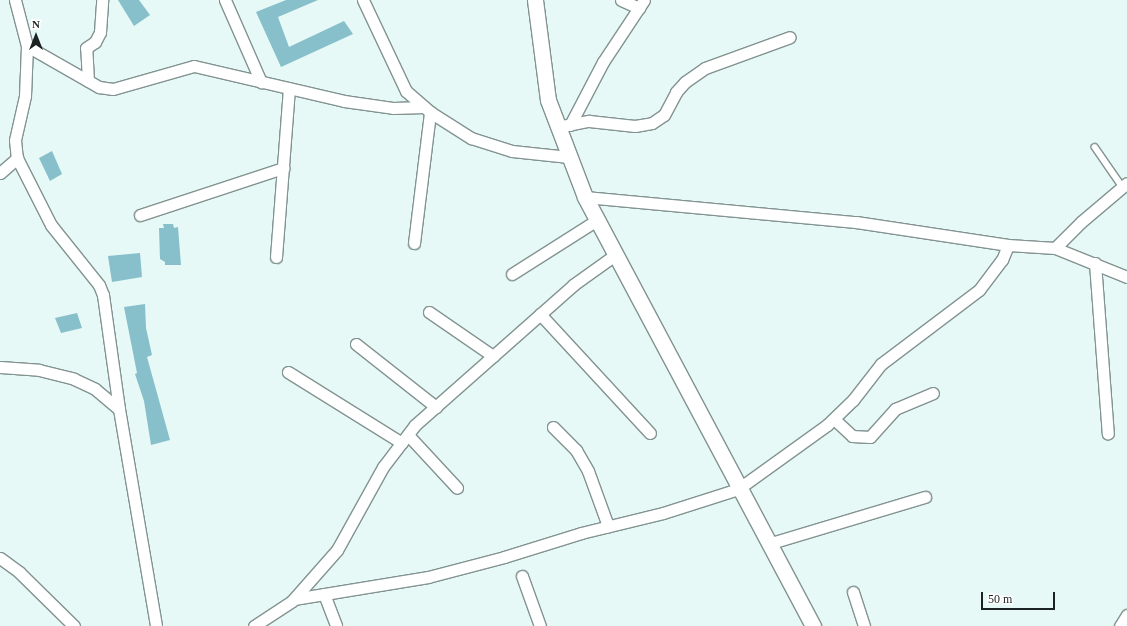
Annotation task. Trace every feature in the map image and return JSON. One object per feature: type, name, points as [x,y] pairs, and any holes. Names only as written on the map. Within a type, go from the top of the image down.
[{"type":"main road","points":[[535,0],[548,100],[563,126],[569,157],[585,197],[738,489],[812,626]]},
{"type":"street","points":[[15,0],[27,46],[25,96],[15,140],[17,158],[51,225],[101,290],[119,409],[156,626]]},
{"type":"street","points":[[88,81],[86,48],[95,42],[100,32],[102,0]]},
{"type":"street","points":[[225,0],[261,82]]},
{"type":"street","points":[[363,0],[406,90],[427,110],[471,138],[512,151],[569,157]]},
{"type":"street","points":[[563,126],[603,62],[642,4],[621,0]]},
{"type":"street","points":[[563,126],[589,121],[635,126],[652,123],[664,115],[676,92],[685,82],[705,68],[790,36]]},
{"type":"street","points":[[27,46],[99,87],[113,88],[194,66],[344,101],[393,108],[427,110]]},
{"type":"street","points":[[276,258],[289,88]]},
{"type":"street","points":[[414,243],[427,110]]},
{"type":"street","points":[[0,174],[17,158]]},
{"type":"street","points":[[140,216],[283,168]]},
{"type":"street","points":[[1055,248],[1125,184]]},
{"type":"street","points":[[585,197],[856,222],[1008,245],[1055,248],[1127,277]]},
{"type":"street","points":[[512,274],[597,220]]},
{"type":"street","points":[[294,599],[428,577],[608,526],[663,513],[738,489],[804,444],[834,419],[853,400],[882,364],[979,290],[1002,260],[1008,245]]},
{"type":"street","points":[[254,626],[294,599],[337,550],[383,467],[405,439],[436,407],[573,285],[615,255]]},
{"type":"street","points":[[1095,263],[1108,434]]},
{"type":"street","points":[[429,312],[493,356]]},
{"type":"street","points":[[540,314],[650,433]]},
{"type":"street","points":[[356,344],[436,407]]},
{"type":"street","points":[[0,367],[39,370],[74,379],[95,389],[119,409]]},
{"type":"street","points":[[288,372],[405,439],[457,488]]},
{"type":"street","points":[[834,419],[852,436],[870,437],[895,409],[933,393]]},
{"type":"street","points":[[553,427],[576,450],[588,471],[608,526]]},
{"type":"street","points":[[768,544],[925,497]]},
{"type":"street","points":[[0,558],[19,572],[74,626]]},
{"type":"street","points":[[522,576],[540,626]]},
{"type":"street","points":[[853,592],[864,626]]},
{"type":"street","points":[[324,594],[336,626]]},
{"type":"street","points":[[1120,626],[1127,615]]},
{"type":"lane","points":[[1095,147],[1125,184]]},
{"type":"building","points":[[118,0],[139,0],[150,15],[134,26]]},
{"type":"building","points":[[286,0],[318,0],[278,17],[289,47],[344,21],[353,34],[281,67],[256,12]]},
{"type":"building","points":[[52,151],[62,174],[50,181],[39,158]]},
{"type":"building","points":[[163,224],[173,224],[174,228],[178,227],[181,265],[165,265],[165,262],[160,259],[159,228],[164,228]]},
{"type":"building","points":[[140,253],[142,277],[112,282],[108,256]]},
{"type":"building","points":[[145,304],[146,328],[152,355],[147,357],[170,440],[151,445],[144,401],[135,374],[137,373],[124,307]]},
{"type":"building","points":[[77,313],[82,328],[61,333],[55,318]]}]
